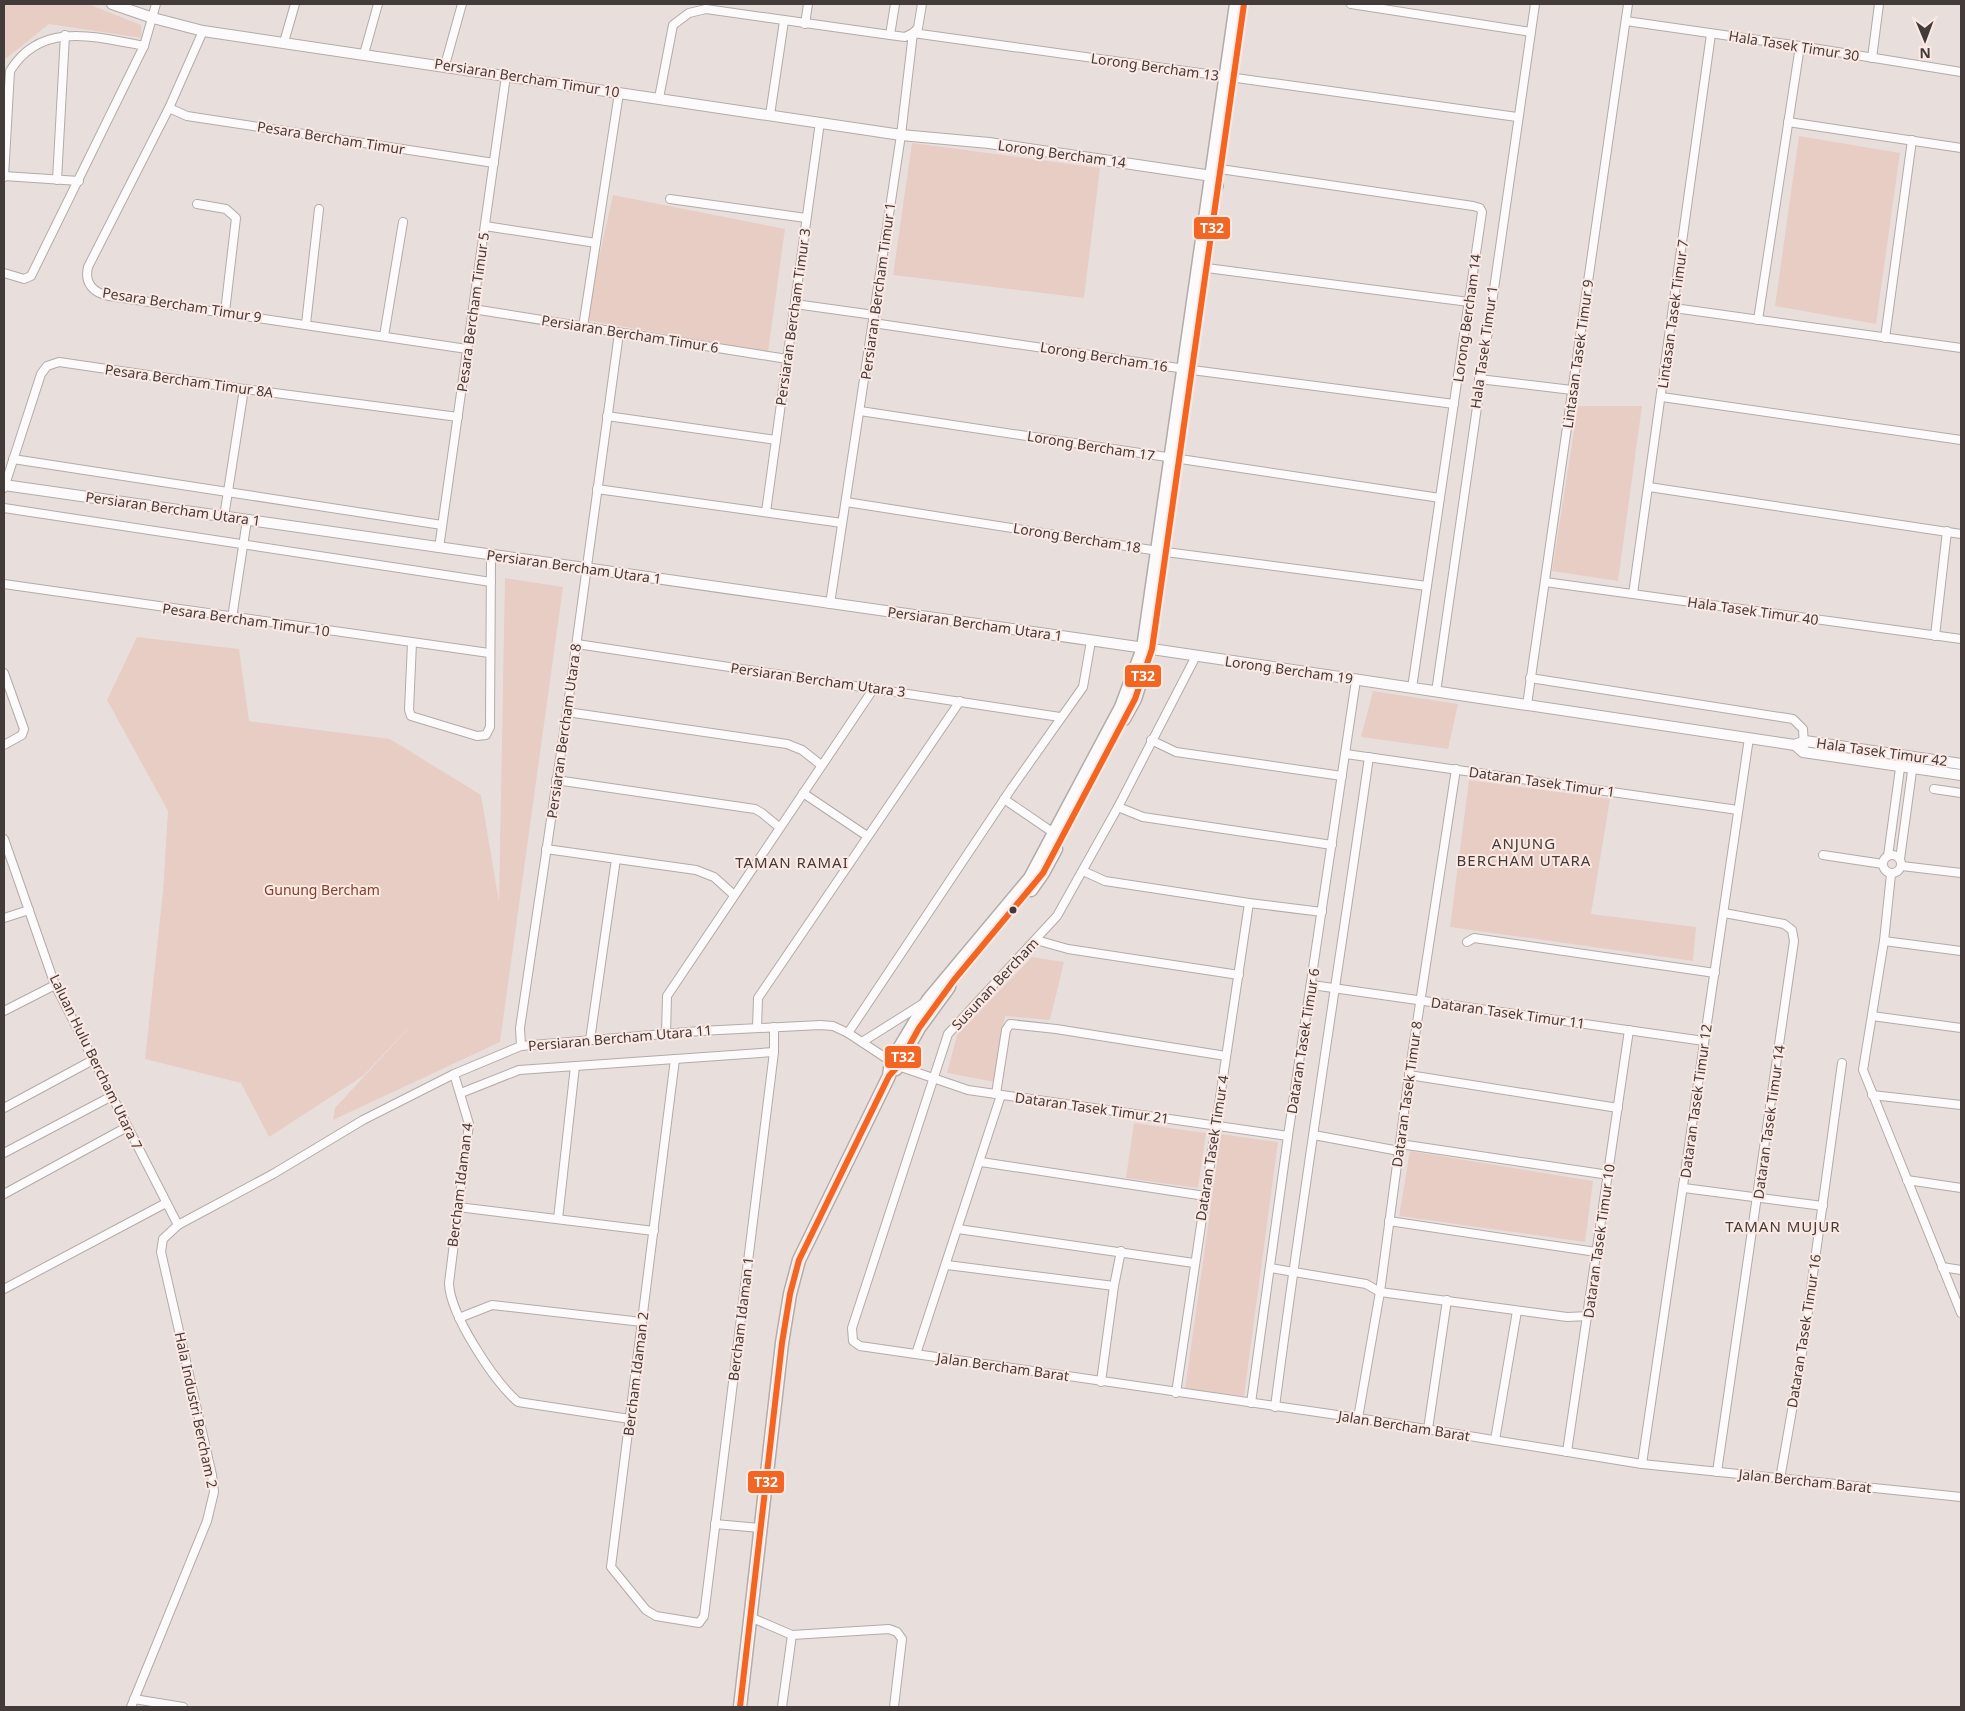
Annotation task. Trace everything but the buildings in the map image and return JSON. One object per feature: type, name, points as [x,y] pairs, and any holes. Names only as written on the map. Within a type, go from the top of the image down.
[{"type":"main road","points":[[1230,78],[1236,4]]},
{"type":"main road","points":[[895,1064],[954,980],[1038,881],[1148,649],[1216,172],[1230,78],[1244,4]]},
{"type":"main road","points":[[740,1707],[782,1343],[790,1294],[799,1260],[928,1000],[1026,884],[1058,836]]},
{"type":"street","name":"Persiaran Bercham Timur 10","points":[[112,4],[153,18],[203,31],[445,65],[506,76],[901,135]]},
{"type":"street","points":[[4,273],[24,279],[29,278],[79,181],[144,46],[156,4]]},
{"type":"street","points":[[284,42],[295,4]]},
{"type":"street","points":[[364,54],[378,4]]},
{"type":"street","points":[[445,65],[462,4]]},
{"type":"street","points":[[805,24],[808,4]]},
{"type":"street","points":[[890,35],[895,4]]},
{"type":"street","points":[[659,98],[673,25],[689,13],[706,9],[905,37],[918,28],[922,4]]},
{"type":"street","points":[[1351,4],[1531,32]]},
{"type":"street","name":"Hala Tasek Timur 1","points":[[1436,692],[1479,379],[1535,4]]},
{"type":"street","name":"Lintasan Tasek Timur 9","points":[[1526,705],[1628,4]]},
{"type":"street","points":[[1872,58],[1879,4]]},
{"type":"street","points":[[770,115],[784,21]]},
{"type":"street","name":"Hala Tasek Timur 30","points":[[1626,22],[1800,46],[1961,72]]},
{"type":"street","name":"Pesara Bercham Timur 9","points":[[203,31],[169,108],[91,261],[87,271],[88,282],[92,289],[101,295],[467,349]]},
{"type":"street","name":"Lorong Bercham 13","points":[[913,33],[1517,117]]},
{"type":"street","name":"Persiaran Bercham Timur 1","points":[[830,604],[901,135],[913,33]]},
{"type":"street","name":"Lintasan Tasek Timur 7","points":[[1633,594],[1662,398],[1711,34]]},
{"type":"street","points":[[79,181],[4,176],[10,71],[24,54],[46,41],[65,35],[82,35],[144,46]]},
{"type":"street","points":[[57,180],[65,35]]},
{"type":"street","points":[[1758,320],[1800,46]]},
{"type":"street","name":"Pesara Bercham Timur 5","points":[[439,548],[506,76]]},
{"type":"street","points":[[583,327],[619,92]]},
{"type":"street","name":"Pesara Bercham Timur","points":[[169,108],[187,116],[494,163]]},
{"type":"street","name":"Persiaran Bercham Timur 3","points":[[766,512],[820,122]]},
{"type":"street","points":[[1788,122],[1961,148]]},
{"type":"street","name":"Lorong Bercham 14","points":[[901,135],[989,143],[1477,206],[1482,212],[1412,688]]},
{"type":"street","points":[[1885,338],[1912,140]]},
{"type":"street","points":[[670,199],[806,218]]},
{"type":"street","points":[[197,204],[226,209],[236,218],[225,312]]},
{"type":"street","points":[[306,324],[318,209]]},
{"type":"street","points":[[384,336],[403,222]]},
{"type":"street","points":[[485,226],[596,243]]},
{"type":"street","points":[[1203,268],[1469,302]]},
{"type":"street","name":"Lorong Bercham 16","points":[[795,304],[874,319],[1188,370],[1454,404]]},
{"type":"street","points":[[1674,308],[1961,348]]},
{"type":"street","name":"Persiaran Bercham Timur 6","points":[[473,309],[787,359]]},
{"type":"street","name":"Persiaran Bercham Utara 8","points":[[521,1046],[520,1028],[577,644],[619,332]]},
{"type":"street","name":"Pesara Bercham Timur 8A","points":[[4,486],[41,374],[52,363],[64,362],[244,389],[458,417]]},
{"type":"street","points":[[1479,379],[1572,390]]},
{"type":"street","points":[[224,517],[244,389]]},
{"type":"street","points":[[1662,398],[1961,440]]},
{"type":"street","name":"Lorong Bercham 17","points":[[860,411],[1440,498]]},
{"type":"street","points":[[607,416],[776,440]]},
{"type":"street","points":[[13,459],[442,525]]},
{"type":"street","name":"Persiaran Bercham Utara 1","points":[[4,486],[1148,649]]},
{"type":"street","points":[[1649,487],[1961,534]]},
{"type":"street","points":[[597,490],[842,523]]},
{"type":"street","name":"Lorong Bercham 18","points":[[846,502],[1162,551],[1427,586]]},
{"type":"street","points":[[4,508],[491,582]]},
{"type":"street","points":[[232,618],[247,520]]},
{"type":"street","points":[[1935,636],[1947,532]]},
{"type":"street","points":[[412,643],[410,713],[414,718],[477,736],[486,735],[490,726],[491,555]]},
{"type":"street","name":"Hala Tasek Timur 40","points":[[1544,582],[1961,639]]},
{"type":"street","name":"Pesara Bercham Timur 10","points":[[4,584],[490,654]]},
{"type":"street","points":[[848,1033],[1082,687],[1091,641]]},
{"type":"street","name":"Persiaran Bercham Utara 3","points":[[577,644],[1060,717]]},
{"type":"street","name":"Lorong Bercham 19","points":[[1148,649],[1795,745]]},
{"type":"street","name":"Susunan Bercham","points":[[851,1338],[852,1328],[948,1034],[1057,916],[1118,807],[1196,656]]},
{"type":"street","points":[[4,673],[24,729],[22,735],[4,746]]},
{"type":"street","points":[[1530,678],[1793,719],[1803,729],[1804,747]]},
{"type":"street","name":"Dataran Tasek Timur 6","points":[[1251,1403],[1288,1136],[1356,680]]},
{"type":"street","points":[[666,1034],[667,996],[874,688]]},
{"type":"street","points":[[757,1028],[758,999],[960,701]]},
{"type":"street","points":[[567,712],[787,744],[802,750],[821,765]]},
{"type":"street","name":"Dataran Tasek Timur 12","points":[[1642,1464],[1749,738]]},
{"type":"street","points":[[1151,740],[1176,752],[1342,776]]},
{"type":"street","name":"Hala Tasek Timur 42","points":[[1795,745],[1901,761],[1961,764]]},
{"type":"street","name":"Dataran Tasek Timur 1","points":[[1346,754],[1738,810]]},
{"type":"street","name":"Dataran Tasek Timur 6","points":[[1275,1407],[1292,1272],[1336,989],[1369,757]]},
{"type":"street","points":[[1883,864],[1888,856],[1901,761]]},
{"type":"street","points":[[1891,874],[1899,871],[1901,862],[1913,762]]},
{"type":"street","name":"Hala Tasek Timur 42","points":[[1913,762],[1961,775]]},
{"type":"street","name":"Dataran Tasek Timur 8","points":[[1358,1418],[1380,1292],[1409,1075],[1456,769]]},
{"type":"street","points":[[556,780],[755,809],[762,812],[779,827]]},
{"type":"street","points":[[1934,789],[1961,793]]},
{"type":"street","points":[[803,793],[867,836]]},
{"type":"street","points":[[1004,800],[1058,836]]},
{"type":"street","points":[[1118,807],[1143,817],[1332,845]]},
{"type":"street","name":"Laluan Hulu Bercham Utara 7","points":[[4,839],[55,984],[178,1225]]},
{"type":"street","points":[[546,849],[696,870],[714,877],[734,895]]},
{"type":"street","points":[[1823,855],[1883,864]]},
{"type":"street","points":[[1888,856],[1895,855],[1901,862],[1961,873]]},
{"type":"street","points":[[590,1040],[616,859]]},
{"type":"street","points":[[1883,864],[1885,870],[1891,874]]},
{"type":"street","points":[[1083,871],[1104,881],[1322,912]]},
{"type":"street","points":[[1891,874],[1884,941],[1862,1070],[1961,1314]]},
{"type":"street","name":"Dataran Tasek Timur 4","points":[[1176,1394],[1249,903]]},
{"type":"street","points":[[4,918],[29,910]]},
{"type":"street","name":"Dataran Tasek Timur 14","points":[[1717,1472],[1794,941],[1792,930],[1784,924],[1724,913]]},
{"type":"street","points":[[1467,942],[1474,938],[1715,973]]},
{"type":"street","points":[[1036,940],[1068,949],[1239,975]]},
{"type":"street","points":[[1884,941],[1961,951]]},
{"type":"street","points":[[4,1012],[55,984]]},
{"type":"street","name":"Dataran Tasek Timur 11","points":[[1312,985],[1704,1041]]},
{"type":"street","points":[[862,1042],[928,1000]]},
{"type":"street","points":[[1872,1016],[1961,1028]]},
{"type":"street","name":"Persiaran Bercham Utara 11","points":[[178,1225],[273,1174],[363,1120],[454,1074],[521,1046],[820,1024],[833,1026],[848,1033],[895,1064]]},
{"type":"street","points":[[916,1354],[981,1162],[999,1094],[1006,1030],[1010,1024],[1065,1030],[1226,1056]]},
{"type":"street","name":"Bercham Idaman 1","points":[[704,1612],[774,1052],[774,1027]]},
{"type":"street","name":"Dataran Tasek Timur 10","points":[[1567,1452],[1589,1316],[1596,1252],[1629,1030]]},
{"type":"street","points":[[461,1093],[519,1070],[774,1052]]},
{"type":"street","name":"Bercham Idaman 2","points":[[675,1058],[612,1567],[646,1610],[656,1616],[698,1623],[703,1619],[704,1612]]},
{"type":"street","points":[[4,1108],[93,1060]]},
{"type":"street","name":"Dataran Tasek Timur 16","points":[[1780,1479],[1803,1347],[1842,1063]]},
{"type":"street","name":"Dataran Tasek Timur 21","points":[[895,1064],[960,1088],[1288,1136]]},
{"type":"street","points":[[558,1219],[575,1066]]},
{"type":"street","name":"Bercham Idaman 4","points":[[454,1074],[469,1124],[448,1282],[449,1296],[459,1318],[479,1353],[518,1402],[630,1420]]},
{"type":"street","points":[[1409,1075],[1618,1108]]},
{"type":"street","points":[[1872,1095],[1961,1105]]},
{"type":"street","points":[[4,1154],[112,1096]]},
{"type":"street","points":[[4,1194],[128,1127]]},
{"type":"street","points":[[1314,1135],[1608,1174]]},
{"type":"street","points":[[981,1162],[1205,1196]]},
{"type":"street","points":[[1907,1180],[1961,1188]]},
{"type":"street","points":[[1684,1188],[1823,1206]]},
{"type":"street","points":[[4,1289],[166,1203]]},
{"type":"street","points":[[458,1207],[654,1231]]},
{"type":"street","points":[[1389,1221],[1596,1252]]},
{"type":"street","name":"Hala Industri Bercham 2","points":[[131,1707],[206,1521],[214,1492],[203,1432],[161,1252],[164,1239],[178,1225]]},
{"type":"street","points":[[958,1230],[1121,1251],[1194,1263]]},
{"type":"street","points":[[1101,1382],[1114,1286],[1121,1251]]},
{"type":"street","points":[[947,1265],[1114,1286]]},
{"type":"street","points":[[1942,1267],[1961,1270]]},
{"type":"street","points":[[1270,1268],[1366,1284],[1380,1292],[1567,1318],[1589,1316]]},
{"type":"street","points":[[1428,1429],[1447,1300]]},
{"type":"street","points":[[459,1318],[492,1305],[642,1322]]},
{"type":"street","points":[[1495,1440],[1517,1311]]},
{"type":"street","name":"Jalan Bercham Barat","points":[[851,1338],[860,1346],[1176,1394],[1358,1418],[1642,1464],[1961,1497]]},
{"type":"street","points":[[716,1524],[760,1528]]},
{"type":"street","points":[[750,1617],[792,1635],[882,1629],[893,1630],[902,1639],[894,1707]]},
{"type":"street","points":[[782,1707],[792,1635]]},
{"type":"street","points":[[134,1699],[183,1707]]},
{"type":"green space","points":[[4,4],[88,4],[141,25],[142,38],[49,24],[4,60]]},
{"type":"green space","points":[[1799,136],[1900,153],[1876,324],[1775,306]]},
{"type":"green space","points":[[912,143],[1100,168],[1084,298],[893,275]]},
{"type":"green space","points":[[613,195],[785,229],[768,352],[585,320]]},
{"type":"green space","points":[[1578,406],[1642,406],[1618,581],[1552,571]]},
{"type":"green space","name":"Gunung Bercham","points":[[505,578],[563,587],[500,1042],[333,1120],[335,1108],[419,1017],[363,1076],[269,1137],[241,1083],[145,1059],[163,891],[168,811],[107,700],[137,637],[239,649],[249,721],[390,739],[481,795],[499,902]]},
{"type":"green space","points":[[1373,691],[1458,704],[1448,749],[1361,737]]},
{"type":"green space","points":[[1469,780],[1610,799],[1591,914],[1696,927],[1693,961],[1450,927]]},
{"type":"green space","points":[[1032,957],[1064,962],[1050,1020],[1005,1016],[995,1082],[947,1073],[957,1035]]},
{"type":"green space","points":[[1134,1123],[1206,1133],[1198,1188],[1126,1178]]},
{"type":"green space","points":[[1221,1134],[1278,1142],[1244,1396],[1185,1389]]},
{"type":"green space","points":[[1410,1151],[1593,1181],[1585,1242],[1399,1216]]},
{"type":"transit line","name":"T32","points":[[740,1707],[782,1343],[790,1294],[799,1260],[889,1076],[898,1066],[919,1028],[954,980],[1043,873],[1135,699],[1152,649],[1244,4]]},
{"type":"district","name":"ANJUNG BERCHAM UTARA","points":[[1524,852]]},
{"type":"district","name":"TAMAN RAMAI","points":[[792,863]]},
{"type":"district","name":"TAMAN MUJUR","points":[[1783,1227]]}]
